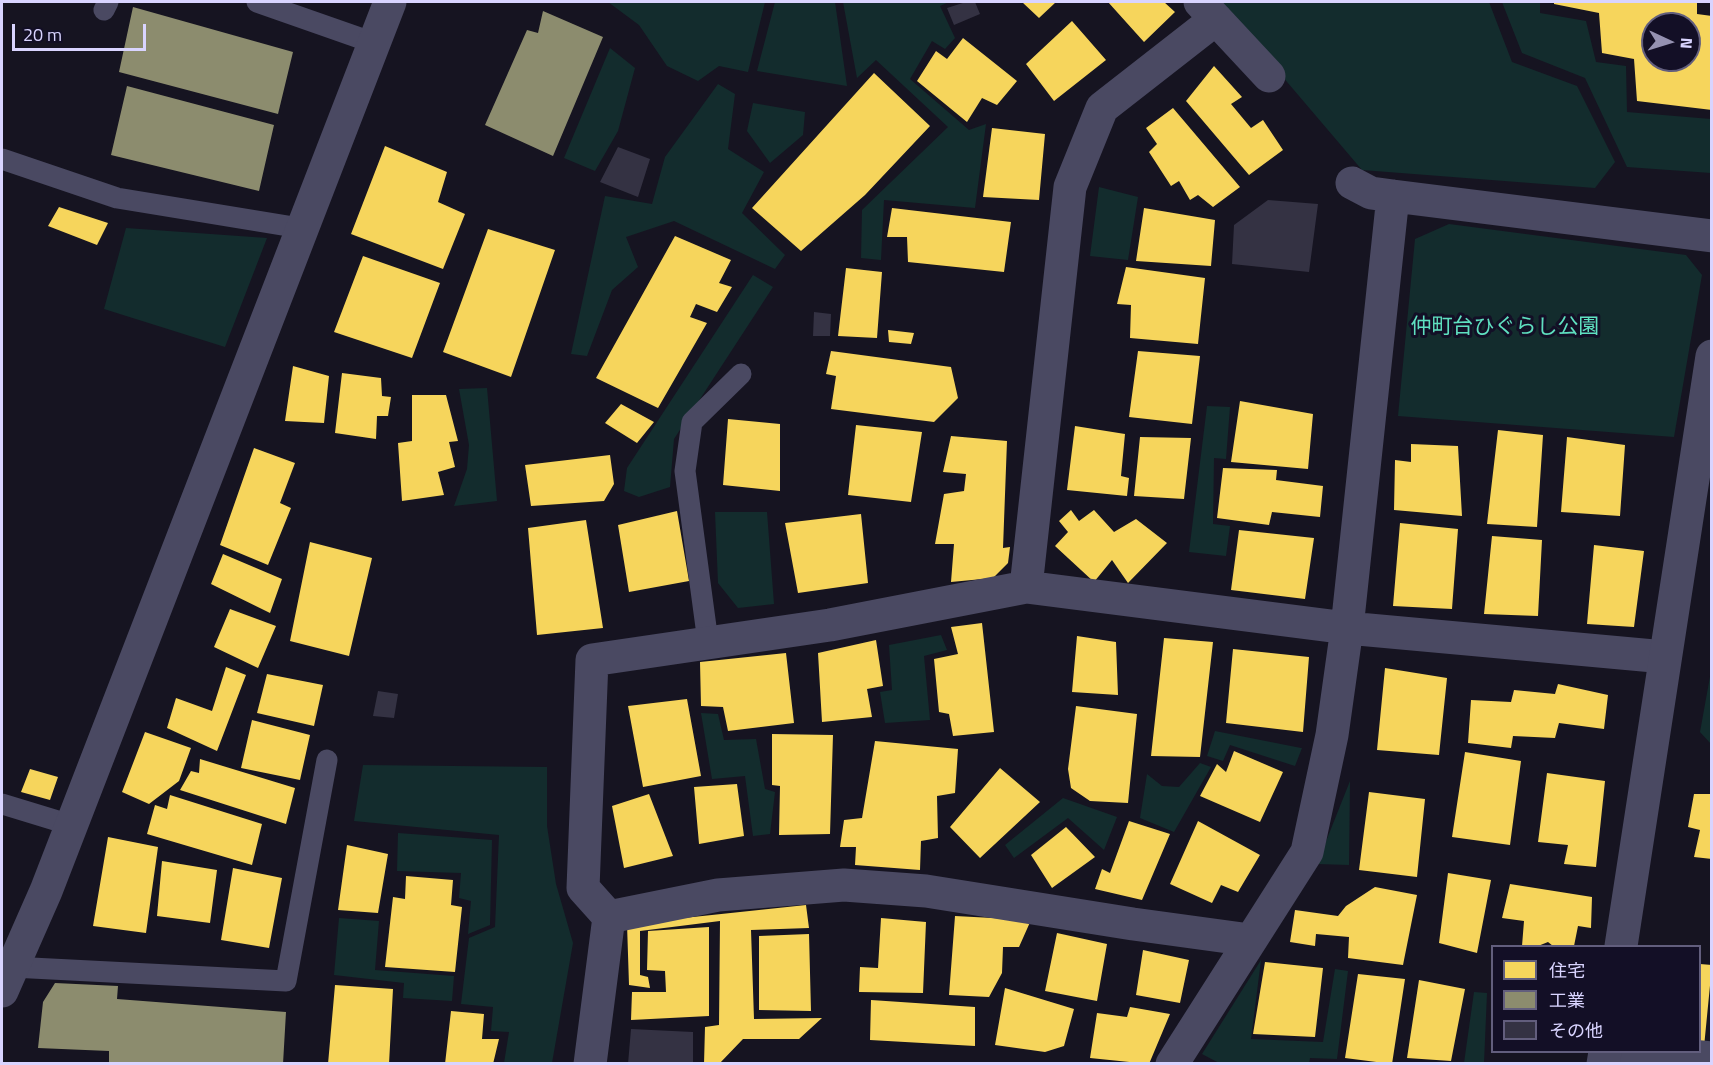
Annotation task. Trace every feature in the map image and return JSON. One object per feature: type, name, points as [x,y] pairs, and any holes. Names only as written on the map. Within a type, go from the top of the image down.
[{"type":"street","points":[[7,980],[71,825],[300,228],[390,2]]},
{"type":"street","points":[[1026,587],[1070,187],[1102,108],[1208,10],[1269,76]]},
{"type":"street","points":[[1352,183],[1371,194],[1712,236]]},
{"type":"street","points":[[1172,1064],[1307,852],[1332,735],[1347,628],[1393,196]]},
{"type":"street","points":[[1621,945],[1712,356]]},
{"type":"street","points":[[590,1064],[609,917],[583,888],[592,660],[831,625],[1026,587],[1347,628],[1665,657]]},
{"type":"street","points":[[609,917],[718,896],[844,885],[926,891],[1132,924],[1250,940]]},
{"type":"street","points":[[1614,1064],[1661,1053],[1712,1059]]},
{"type":"lane","points":[[257,2],[374,43]]},
{"type":"lane","points":[[2,159],[117,198],[300,228]]},
{"type":"lane","points":[[708,642],[685,471],[692,422],[741,374]]},
{"type":"lane","points":[[7,980],[286,981],[327,760]]},
{"type":"lane","points":[[2,804],[71,825]]},
{"type":"green space","points":[[608,2],[765,2],[748,72],[719,66],[698,81],[667,66],[639,25]]},
{"type":"green space","points":[[775,2],[835,2],[847,86],[757,71]]},
{"type":"green space","points":[[843,2],[949,2],[940,6],[955,38],[945,49],[932,41],[910,79],[969,130],[986,124],[975,208],[884,200],[881,260],[861,258],[862,210],[948,127],[876,60],[857,78]]},
{"type":"green space","points":[[1219,2],[1489,2],[1512,62],[1577,86],[1615,162],[1595,188],[1362,170]]},
{"type":"green space","points":[[1502,2],[1540,2],[1540,13],[1586,21],[1596,62],[1626,66],[1627,112],[1711,119],[1711,173],[1627,167],[1585,78],[1522,53]]},
{"type":"green space","points":[[610,48],[635,68],[618,131],[595,171],[564,158]]},
{"type":"green space","points":[[718,84],[735,94],[728,149],[764,172],[742,213],[785,255],[775,269],[674,221],[626,237],[638,267],[612,290],[587,356],[571,354],[605,196],[652,204],[665,157]]},
{"type":"green space","points":[[753,103],[805,112],[803,135],[770,163],[747,131]]},
{"type":"green space","points":[[1099,187],[1138,197],[1128,260],[1090,256]]},
{"type":"green space","name":"仲町台ひぐらし公園","points":[[1449,224],[1686,255],[1702,275],[1674,437],[1398,416],[1415,239]]},
{"type":"green space","points":[[126,228],[267,238],[225,347],[104,309]]},
{"type":"green space","points":[[753,275],[773,287],[674,439],[670,487],[639,497],[624,491],[627,468]]},
{"type":"green space","points":[[487,388],[497,501],[454,506],[467,469],[469,445],[459,389]]},
{"type":"green space","points":[[1207,406],[1230,407],[1226,459],[1214,458],[1213,524],[1230,526],[1226,556],[1189,552]]},
{"type":"green space","points":[[715,512],[767,512],[774,604],[738,608],[718,583]]},
{"type":"green space","points":[[941,635],[947,650],[924,656],[930,720],[885,723],[880,692],[892,690],[889,645]]},
{"type":"green space","points":[[1711,671],[1712,744],[1700,732]]},
{"type":"green space","points":[[701,713],[718,714],[724,740],[756,739],[765,789],[775,792],[770,834],[753,836],[745,776],[712,779]]},
{"type":"green space","points":[[1215,731],[1302,748],[1295,766],[1230,745],[1223,761],[1207,756]]},
{"type":"green space","points":[[1200,763],[1211,767],[1174,832],[1140,818],[1147,774],[1162,786],[1179,787]]},
{"type":"green space","points":[[363,765],[547,767],[547,826],[556,884],[573,943],[552,1063],[504,1063],[509,1032],[491,1031],[493,1007],[461,1004],[469,938],[495,927],[499,835],[354,821]]},
{"type":"green space","points":[[1350,781],[1349,865],[1317,864]]},
{"type":"green space","points":[[1063,798],[1117,817],[1104,850],[1068,818],[1014,858],[1005,845]]},
{"type":"green space","points":[[398,833],[492,840],[490,925],[468,934],[471,901],[459,898],[461,873],[397,871]]},
{"type":"green space","points":[[339,918],[379,921],[375,970],[454,976],[452,1001],[403,998],[404,983],[334,975]]},
{"type":"green space","points":[[1261,960],[1251,1039],[1323,1042],[1335,969],[1348,971],[1337,1059],[1310,1058],[1309,1064],[1219,1063],[1202,1054]]},
{"type":"green space","points":[[1474,992],[1487,993],[1484,1063],[1464,1063]]},
{"type":"building: 住宅","points":[[1022,2],[1056,2],[1039,18]]},
{"type":"building: 住宅","points":[[1108,2],[1164,2],[1175,12],[1144,42]]},
{"type":"building: 住宅","points":[[1554,2],[1697,2],[1697,12],[1641,12],[1641,72],[1701,72],[1701,15],[1712,16],[1712,110],[1637,101],[1634,59],[1602,53],[1599,13],[1554,4]]},
{"type":"building: 住宅","points":[[1072,21],[1106,60],[1054,101],[1026,64]]},
{"type":"building: 住宅","points":[[963,38],[1017,81],[997,105],[982,98],[967,122],[917,81],[936,51],[947,59]]},
{"type":"building: 住宅","points":[[1214,66],[1242,97],[1231,104],[1251,128],[1263,120],[1283,150],[1249,175],[1186,101]]},
{"type":"building: 住宅","points":[[874,73],[930,126],[865,195],[801,251],[752,208]]},
{"type":"building: 住宅","points":[[1173,108],[1240,187],[1213,207],[1198,195],[1190,200],[1179,181],[1171,186],[1149,152],[1157,144],[1146,128]]},
{"type":"building: 住宅","points":[[992,128],[1045,134],[1039,200],[983,197]]},
{"type":"building: 住宅","points":[[385,146],[447,172],[438,202],[465,214],[443,269],[351,234]]},
{"type":"building: 住宅","points":[[59,207],[108,223],[97,245],[48,226]]},
{"type":"building: 住宅","points":[[892,208],[1011,222],[1004,272],[908,262],[907,237],[887,237]]},
{"type":"building: 住宅","points":[[1144,208],[1215,220],[1211,266],[1136,261]]},
{"type":"building: 住宅","points":[[488,229],[555,250],[511,377],[443,352]]},
{"type":"building: 住宅","points":[[675,236],[731,260],[719,283],[732,287],[717,312],[696,304],[690,317],[707,323],[658,408],[596,378]]},
{"type":"building: 住宅","points":[[363,256],[440,283],[412,358],[334,332]]},
{"type":"building: 住宅","points":[[1126,267],[1205,278],[1198,344],[1130,338],[1131,305],[1117,304]]},
{"type":"building: 住宅","points":[[846,268],[882,272],[877,338],[838,336]]},
{"type":"building: 住宅","points":[[888,330],[914,333],[911,344],[889,342]]},
{"type":"building: 住宅","points":[[831,351],[951,367],[958,398],[934,422],[831,409],[836,376],[826,374]]},
{"type":"building: 住宅","points":[[1138,351],[1200,356],[1192,424],[1129,417]]},
{"type":"building: 住宅","points":[[293,366],[329,376],[324,423],[285,421]]},
{"type":"building: 住宅","points":[[342,373],[381,378],[382,396],[391,397],[388,416],[377,416],[376,439],[335,433]]},
{"type":"building: 住宅","points":[[412,395],[446,395],[458,441],[449,442],[455,467],[438,472],[444,495],[402,501],[398,443],[412,441]]},
{"type":"building: 住宅","points":[[1240,401],[1313,414],[1308,469],[1231,462]]},
{"type":"building: 住宅","points":[[621,404],[654,422],[637,443],[605,423]]},
{"type":"building: 住宅","points":[[728,419],[780,424],[780,491],[723,485]]},
{"type":"building: 住宅","points":[[856,425],[922,432],[911,502],[848,495]]},
{"type":"building: 住宅","points":[[1075,426],[1125,434],[1121,476],[1129,478],[1127,496],[1067,490]]},
{"type":"building: 住宅","points":[[1498,430],[1543,435],[1537,527],[1487,524]]},
{"type":"building: 住宅","points":[[951,436],[1007,441],[1003,548],[1010,547],[1008,563],[993,578],[951,582],[954,544],[935,544],[944,494],[964,491],[966,474],[943,472]]},
{"type":"building: 住宅","points":[[1140,437],[1191,438],[1184,499],[1134,496]]},
{"type":"building: 住宅","points":[[1567,437],[1625,445],[1620,516],[1561,512]]},
{"type":"building: 住宅","points":[[1411,444],[1458,446],[1462,516],[1394,510],[1395,460],[1411,462]]},
{"type":"building: 住宅","points":[[254,448],[295,463],[280,503],[291,508],[268,565],[220,545]]},
{"type":"building: 住宅","points":[[610,455],[614,484],[604,501],[531,506],[525,465]]},
{"type":"building: 住宅","points":[[1223,468],[1277,470],[1276,480],[1323,486],[1320,517],[1272,512],[1269,525],[1217,518]]},
{"type":"building: 住宅","points":[[1071,510],[1079,521],[1094,510],[1114,532],[1136,519],[1167,543],[1128,583],[1112,560],[1094,582],[1055,546],[1068,532],[1059,521]]},
{"type":"building: 住宅","points":[[677,511],[689,581],[629,592],[618,525]]},
{"type":"building: 住宅","points":[[861,514],[868,583],[798,593],[785,523]]},
{"type":"building: 住宅","points":[[586,520],[603,628],[537,635],[528,528]]},
{"type":"building: 住宅","points":[[1400,523],[1458,529],[1452,609],[1393,606]]},
{"type":"building: 住宅","points":[[1239,530],[1314,538],[1305,599],[1231,590]]},
{"type":"building: 住宅","points":[[1492,536],[1542,540],[1538,616],[1484,614]]},
{"type":"building: 住宅","points":[[310,542],[372,558],[349,656],[290,641]]},
{"type":"building: 住宅","points":[[1594,545],[1644,551],[1634,627],[1587,624]]},
{"type":"building: 住宅","points":[[223,554],[282,579],[270,613],[211,584]]},
{"type":"building: 住宅","points":[[230,609],[276,626],[258,668],[214,647]]},
{"type":"building: 住宅","points":[[982,623],[994,732],[953,736],[949,714],[939,712],[934,659],[958,654],[951,627]]},
{"type":"building: 住宅","points":[[1077,636],[1116,642],[1118,695],[1072,692]]},
{"type":"building: 住宅","points":[[1164,638],[1213,642],[1200,757],[1151,756]]},
{"type":"building: 住宅","points":[[876,640],[883,686],[867,689],[872,717],[822,722],[818,653]]},
{"type":"building: 住宅","points":[[1233,649],[1309,657],[1303,732],[1226,723]]},
{"type":"building: 住宅","points":[[786,653],[794,723],[728,731],[723,707],[701,706],[700,662]]},
{"type":"building: 住宅","points":[[226,667],[246,675],[217,751],[167,728],[176,698],[212,711]]},
{"type":"building: 住宅","points":[[1385,668],[1447,678],[1439,755],[1377,750]]},
{"type":"building: 住宅","points":[[267,674],[323,685],[314,726],[257,713]]},
{"type":"building: 住宅","points":[[1558,684],[1608,695],[1604,729],[1559,723],[1555,738],[1513,736],[1511,748],[1468,743],[1471,700],[1511,702],[1514,690],[1555,694]]},
{"type":"building: 住宅","points":[[687,699],[701,776],[643,787],[628,706]]},
{"type":"building: 住宅","points":[[1076,706],[1137,714],[1128,803],[1090,801],[1071,788],[1068,769]]},
{"type":"building: 住宅","points":[[252,720],[310,735],[300,780],[241,768]]},
{"type":"building: 住宅","points":[[145,732],[191,748],[179,781],[149,804],[122,792]]},
{"type":"building: 住宅","points":[[772,734],[833,735],[830,834],[779,835],[780,786],[772,785]]},
{"type":"building: 住宅","points":[[875,741],[958,749],[955,793],[937,796],[938,838],[921,841],[920,870],[855,865],[856,847],[840,847],[844,820],[862,818]]},
{"type":"building: 住宅","points":[[1234,751],[1283,772],[1260,822],[1200,796],[1217,764],[1226,772]]},
{"type":"building: 住宅","points":[[1465,752],[1521,761],[1510,845],[1452,837]]},
{"type":"building: 住宅","points":[[200,759],[295,788],[286,824],[180,790],[191,771],[199,773]]},
{"type":"building: 住宅","points":[[1000,768],[1040,802],[980,858],[950,827]]},
{"type":"building: 住宅","points":[[30,769],[58,777],[50,800],[21,792]]},
{"type":"building: 住宅","points":[[1547,773],[1605,781],[1596,867],[1564,864],[1568,845],[1538,842]]},
{"type":"building: 住宅","points":[[737,784],[744,836],[699,844],[694,787]]},
{"type":"building: 住宅","points":[[1369,792],[1425,799],[1417,877],[1359,870]]},
{"type":"building: 住宅","points":[[649,794],[673,856],[624,868],[612,806]]},
{"type":"building: 住宅","points":[[1694,794],[1712,794],[1712,859],[1694,857],[1700,830],[1688,827]]},
{"type":"building: 住宅","points":[[170,795],[262,824],[252,865],[147,834],[155,805],[167,809]]},
{"type":"building: 住宅","points":[[1129,821],[1170,834],[1142,900],[1095,889],[1102,869],[1110,873]]},
{"type":"building: 住宅","points":[[1198,821],[1260,855],[1238,892],[1221,885],[1212,903],[1170,884]]},
{"type":"building: 住宅","points":[[1066,827],[1095,857],[1052,888],[1031,855]]},
{"type":"building: 住宅","points":[[108,837],[158,847],[146,933],[93,926]]},
{"type":"building: 住宅","points":[[347,845],[388,854],[378,913],[338,910]]},
{"type":"building: 住宅","points":[[162,861],[217,870],[210,923],[157,916]]},
{"type":"building: 住宅","points":[[233,868],[282,878],[269,948],[221,940]]},
{"type":"building: 住宅","points":[[1448,873],[1491,880],[1477,953],[1439,943]]},
{"type":"building: 住宅","points":[[406,876],[453,880],[451,905],[462,907],[455,972],[385,967],[393,897],[405,899]]},
{"type":"building: 住宅","points":[[1510,884],[1592,897],[1591,928],[1578,926],[1574,945],[1552,945],[1548,942],[1540,945],[1522,945],[1524,921],[1502,918]]},
{"type":"building: 住宅","points":[[1375,887],[1417,895],[1403,965],[1348,958],[1349,937],[1316,934],[1315,946],[1290,942],[1295,910],[1338,916],[1346,906]]},
{"type":"building: 住宅","points":[[806,905],[809,928],[751,930],[754,1019],[822,1018],[799,1039],[743,1039],[719,1064],[704,1064],[705,1027],[719,1025],[720,921],[640,931],[640,975],[648,977],[650,988],[629,985],[627,924]]},
{"type":"building: 住宅","points":[[955,916],[1031,920],[1019,947],[1003,947],[1002,973],[989,997],[949,995]]},
{"type":"building: 住宅","points":[[881,918],[926,922],[923,993],[859,992],[860,967],[878,968]]},
{"type":"building: 住宅","points":[[709,927],[709,1016],[631,1020],[632,992],[666,992],[665,971],[647,970],[648,931]]},
{"type":"building: 住宅","points":[[1057,933],[1107,944],[1097,1001],[1045,991]]},
{"type":"building: 住宅","points":[[809,934],[811,1011],[759,1010],[759,936]]},
{"type":"building: 住宅","points":[[1143,950],[1189,960],[1180,1003],[1136,995]]},
{"type":"building: 住宅","points":[[1265,962],[1323,968],[1315,1037],[1253,1034]]},
{"type":"building: 住宅","points":[[1701,964],[1712,965],[1704,1047],[1701,1047]]},
{"type":"building: 住宅","points":[[1358,974],[1405,979],[1392,1064],[1345,1058]]},
{"type":"building: 住宅","points":[[1419,980],[1465,989],[1451,1061],[1407,1058]]},
{"type":"building: 住宅","points":[[335,985],[393,989],[389,1064],[328,1064]]},
{"type":"building: 住宅","points":[[1005,988],[1074,1009],[1064,1046],[1045,1052],[995,1045]]},
{"type":"building: 住宅","points":[[871,1000],[975,1007],[975,1046],[870,1040]]},
{"type":"building: 住宅","points":[[1130,1007],[1170,1014],[1149,1064],[1090,1058],[1097,1013],[1127,1017]]},
{"type":"building: 住宅","points":[[451,1011],[484,1014],[482,1039],[499,1039],[493,1064],[445,1064]]},
{"type":"building: 工業","points":[[133,7],[293,52],[278,114],[119,72]]},
{"type":"building: 工業","points":[[543,11],[603,37],[553,156],[485,125],[527,30],[538,33]]},
{"type":"building: 工業","points":[[127,86],[274,125],[259,191],[111,155]]},
{"type":"building: 工業","points":[[55,983],[118,986],[117,999],[286,1012],[283,1064],[109,1064],[109,1051],[38,1048],[43,1002]]},
{"type":"building: その他","points":[[966,2],[975,2],[980,14],[954,25],[947,8]]},
{"type":"building: その他","points":[[618,147],[650,159],[638,197],[600,182]]},
{"type":"building: その他","points":[[1268,200],[1318,204],[1309,272],[1232,264],[1234,225]]},
{"type":"building: その他","points":[[814,312],[831,314],[830,336],[813,336]]},
{"type":"building: その他","points":[[378,691],[398,694],[394,718],[373,716]]},
{"type":"building: その他","points":[[631,1029],[693,1032],[693,1064],[628,1064]]}]
